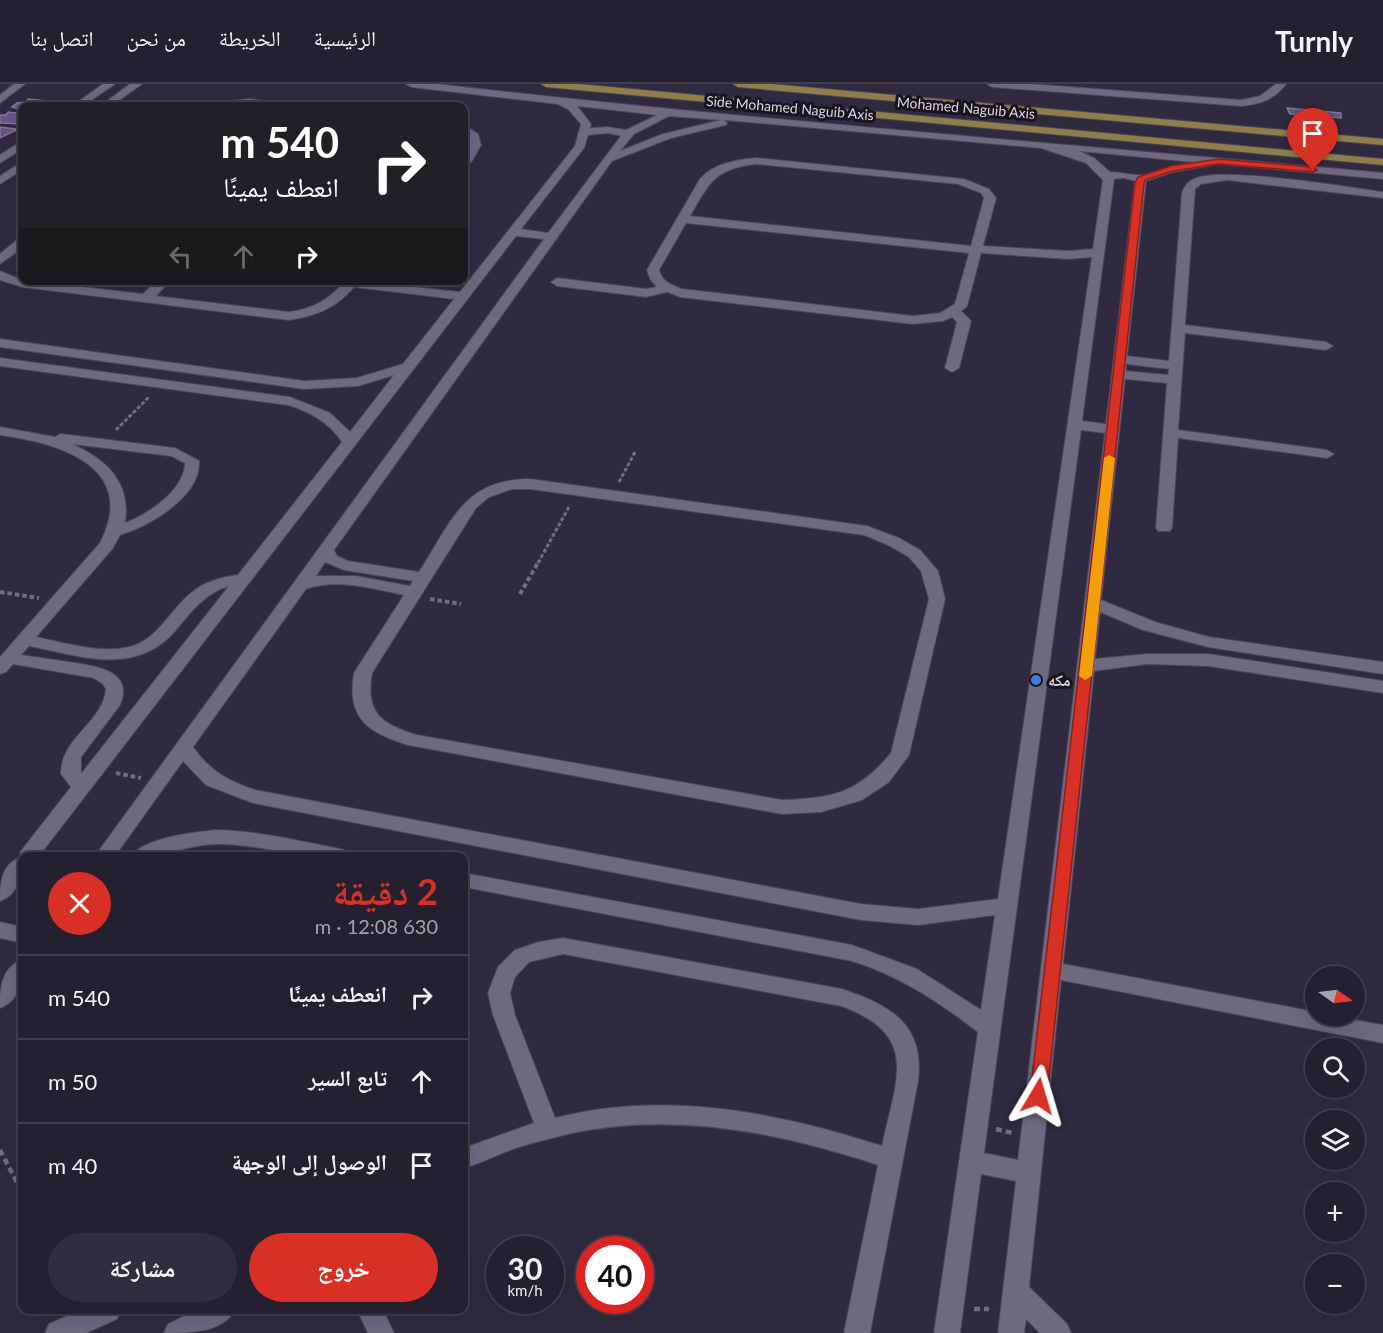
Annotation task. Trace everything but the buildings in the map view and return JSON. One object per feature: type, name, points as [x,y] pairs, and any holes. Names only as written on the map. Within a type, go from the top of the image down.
[{"type":"main road","name":"Mohamed Naguib Axis","points":[[546,84],[1220,154],[1383,162]]},
{"type":"main road","points":[[599,89],[617,84]]},
{"type":"main road","name":"Mohamed Naguib Axis","points":[[738,84],[1383,142]]},
{"type":"main road","points":[[679,85],[677,88],[682,93],[713,100]]},
{"type":"street","points":[[0,100],[20,84]]},
{"type":"street","points":[[83,102],[110,84]]},
{"type":"street","points":[[111,102],[137,84]]},
{"type":"street","name":"Side Mohamed Naguib Axis","points":[[411,84],[670,113],[1045,146],[1220,154],[1383,176]]},
{"type":"street","points":[[992,84],[1241,103],[1260,101],[1272,95],[1281,84]]},
{"type":"street","points":[[1054,84],[1226,98],[1251,95],[1264,84]]},
{"type":"street","points":[[470,279],[513,232],[580,146],[586,132],[586,124],[573,108],[558,99]]},
{"type":"street","points":[[108,852],[607,160],[628,134],[670,113]]},
{"type":"street","points":[[607,160],[675,134],[755,119]]},
{"type":"street","points":[[586,132],[608,130],[628,134]]},
{"type":"street","points":[[468,131],[478,142],[477,148],[468,159]]},
{"type":"street","points":[[947,1333],[1075,425],[1086,270],[1099,252],[1109,180],[1085,158],[1045,146]]},
{"type":"street","points":[[0,160],[18,147]]},
{"type":"street","points":[[1107,176],[1124,175],[1141,179],[1220,154]]},
{"type":"street","points":[[773,162],[960,181],[985,191],[990,198],[961,306],[954,312],[928,320],[680,293],[659,283],[654,277],[653,270],[683,219],[712,172],[739,163],[773,162]]},
{"type":"street","points":[[0,181],[18,168]]},
{"type":"street","points":[[1164,528],[1190,187],[1198,181],[1227,177],[1383,195]]},
{"type":"street","points":[[1011,1333],[1141,179]]},
{"type":"street","points":[[683,219],[976,250],[1004,249],[1074,255],[1099,252]]},
{"type":"street","points":[[513,232],[553,237]]},
{"type":"street","points":[[0,260],[18,245]]},
{"type":"street","points":[[976,250],[1086,270]]},
{"type":"street","points":[[0,275],[18,282]]},
{"type":"street","points":[[557,282],[646,293],[668,288]]},
{"type":"street","points":[[37,285],[289,316],[321,310],[333,303],[350,285]]},
{"type":"street","points":[[145,299],[160,285]]},
{"type":"street","points":[[377,285],[464,296]]},
{"type":"street","points":[[31,852],[464,296],[468,285]]},
{"type":"street","points":[[952,368],[964,321],[954,312]]},
{"type":"street","points":[[1178,328],[1326,346]]},
{"type":"street","points":[[0,343],[304,385],[358,381],[408,367]]},
{"type":"street","points":[[0,362],[290,401],[312,408],[329,417],[342,429],[350,443]]},
{"type":"street","points":[[1119,367],[1175,373]]},
{"type":"street","points":[[1075,425],[1112,429]]},
{"type":"street","points":[[0,431],[175,452],[192,461],[194,467],[191,475],[162,508],[142,521],[116,531]]},
{"type":"street","points":[[1170,433],[1327,454]]},
{"type":"street","points":[[4,663],[60,601],[116,531],[120,513],[118,495],[112,480],[100,466],[85,455],[39,437]]},
{"type":"street","points":[[512,484],[612,496],[867,531],[897,542],[921,558],[934,578],[937,599],[900,755],[882,777],[855,795],[821,805],[782,807],[416,741],[391,734],[373,722],[361,707],[358,690],[363,673],[470,505],[479,495],[494,488],[512,484]]},
{"type":"street","points":[[326,550],[331,559],[344,565],[416,589]]},
{"type":"street","points":[[26,640],[112,655],[129,654],[159,641],[194,598],[207,588],[225,581],[244,579]]},
{"type":"street","points":[[299,586],[315,580],[333,579],[416,589]]},
{"type":"street","points":[[1093,603],[1149,626],[1208,642],[1383,668]]},
{"type":"street","points":[[1086,666],[1147,659],[1197,659],[1383,687]]},
{"type":"street","points":[[4,663],[99,673],[110,679],[116,687],[115,698],[70,758],[70,774],[81,788]]},
{"type":"street","points":[[184,748],[199,771],[216,784],[277,801],[861,912],[918,917],[1007,906]]},
{"type":"street","points":[[152,852],[180,841],[204,836],[227,835],[318,852]]},
{"type":"street","points":[[0,892],[18,869]]},
{"type":"street","points":[[468,881],[852,953],[881,961],[936,988],[990,1029]]},
{"type":"street","points":[[0,930],[18,934]]},
{"type":"street","points":[[548,1129],[504,1015],[500,993],[506,973],[522,956],[539,950],[563,946],[842,998],[873,1008],[896,1027],[909,1053],[907,1081],[856,1333]]},
{"type":"street","points":[[1053,970],[1383,1034]]},
{"type":"street","points":[[0,999],[18,974]]},
{"type":"street","points":[[468,1156],[487,1147],[548,1129],[582,1122],[639,1116],[720,1117],[754,1121],[822,1136],[891,1160]]},
{"type":"street","points":[[971,1161],[1029,1173]]},
{"type":"street","points":[[1016,1292],[1058,1333]]},
{"type":"street","points":[[58,1333],[99,1314]]},
{"type":"street","points":[[177,1333],[214,1314]]},
{"type":"street","points":[[372,1314],[381,1333]]},
{"type":"path","points":[[104,442],[150,396]]},
{"type":"path","points":[[612,496],[635,452]]},
{"type":"path","points":[[520,594],[577,491]]},
{"type":"path","points":[[416,589],[461,604]]},
{"type":"path","points":[[0,592],[60,601]]},
{"type":"path","points":[[96,769],[160,781]]},
{"type":"path","points":[[976,1125],[1034,1137]]},
{"type":"path","points":[[0,1150],[18,1184]]},
{"type":"slow traffic","points":[[1085,676],[1109,458]]},
{"type":"place","name":"مكه","points":[[1036,680]]},
{"type":"route","points":[[1038,1096],[1141,179],[1171,169],[1219,161],[1313,170]]}]
